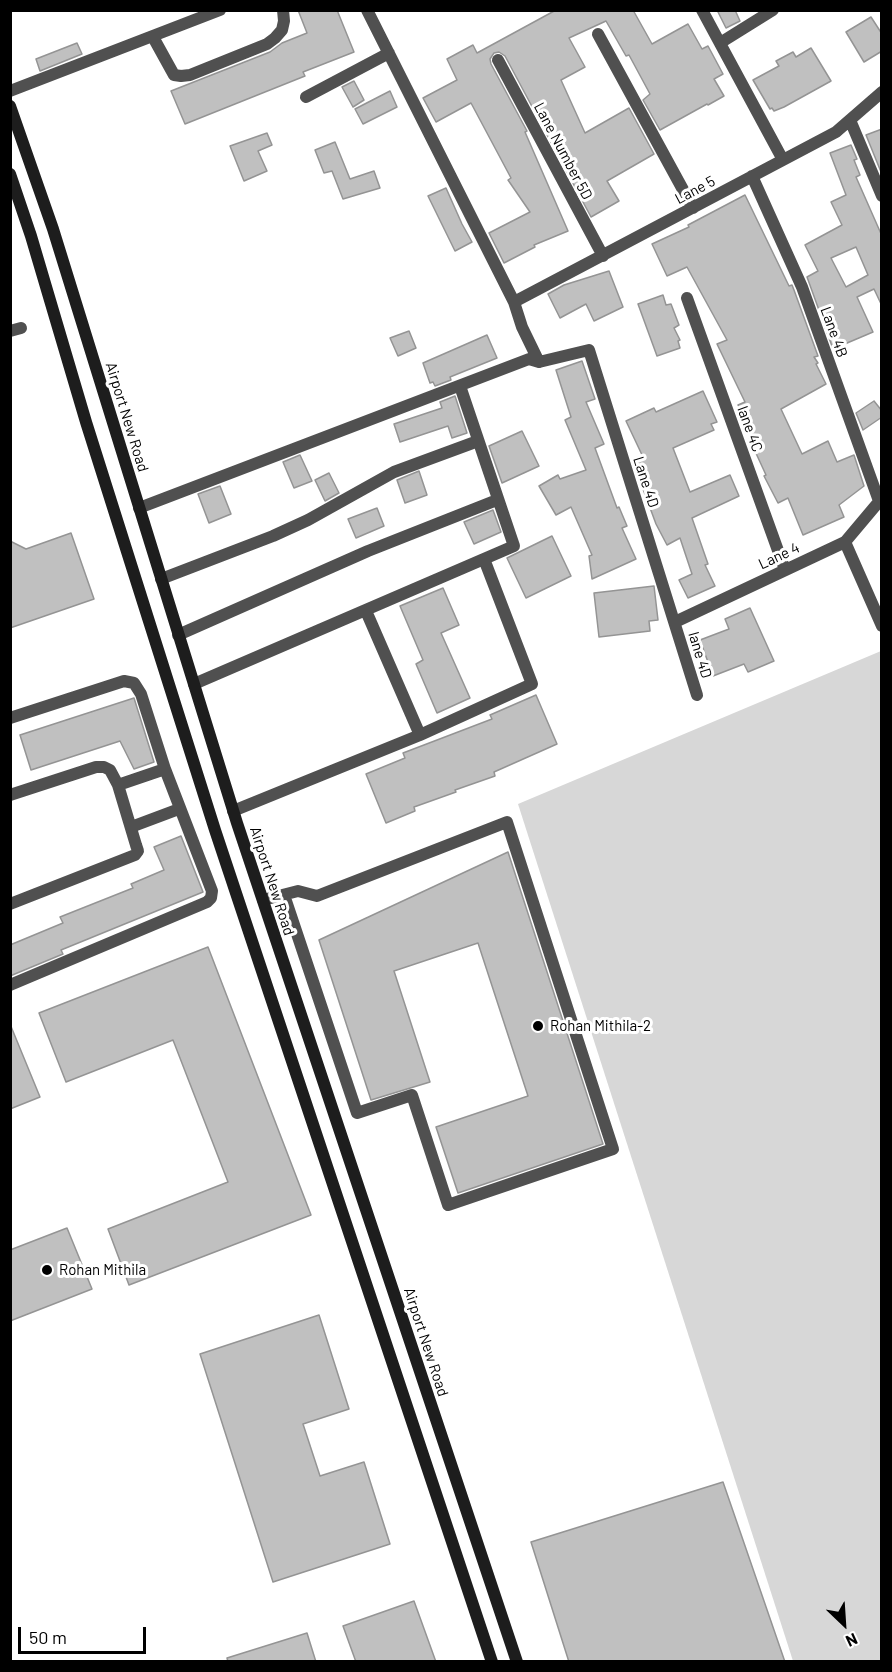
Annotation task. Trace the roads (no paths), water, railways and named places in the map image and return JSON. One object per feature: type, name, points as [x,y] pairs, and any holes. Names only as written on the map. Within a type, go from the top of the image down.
[{"type":"main road","name":"Airport New Road","points":[[10,106],[53,229],[233,811],[517,1662]]},
{"type":"main road","points":[[10,174],[215,830],[492,1662]]},
{"type":"street","points":[[10,91],[220,10]]},
{"type":"street","points":[[153,37],[174,75],[190,75],[267,44],[282,30],[283,10]]},
{"type":"street","points":[[367,10],[514,303],[522,327],[540,362]]},
{"type":"street","points":[[702,10],[783,160]]},
{"type":"street","points":[[720,43],[773,10]]},
{"type":"street","points":[[598,34],[693,208]]},
{"type":"street","points":[[306,98],[389,53]]},
{"type":"street","name":"Lane Number 5D","points":[[498,60],[603,256]]},
{"type":"street","name":"Lane 5","points":[[514,303],[836,132],[882,92]]},
{"type":"street","points":[[850,120],[882,196]]},
{"type":"street","name":"Lane 4B","points":[[752,177],[802,287],[880,499]]},
{"type":"street","name":"lane 4C","points":[[687,298],[785,570]]},
{"type":"street","name":"Lane 4D","points":[[540,362],[589,350],[675,622]]},
{"type":"street","points":[[139,507],[529,359],[540,362]]},
{"type":"street","points":[[194,684],[514,546],[460,386]]},
{"type":"street","points":[[161,579],[273,536],[337,505],[378,479],[478,441]]},
{"type":"street","name":"Lane 4","points":[[675,622],[845,542],[880,499]]},
{"type":"street","points":[[178,635],[368,550],[497,500]]},
{"type":"street","points":[[845,542],[882,626]]},
{"type":"street","points":[[233,811],[420,735],[532,684],[484,559]]},
{"type":"street","points":[[366,611],[420,735]]},
{"type":"street","name":"lane 4D","points":[[675,622],[697,695]]},
{"type":"street","points":[[10,718],[124,681],[134,684],[141,694],[179,809],[212,891],[211,898],[207,902],[10,985]]},
{"type":"street","points":[[10,795],[96,767],[104,767],[110,770],[118,784],[138,851],[135,855],[10,904]]},
{"type":"street","points":[[118,784],[165,769]]},
{"type":"street","points":[[131,827],[179,809]]},
{"type":"street","points":[[263,900],[298,891],[317,896],[507,822],[613,1149],[448,1204],[412,1095],[357,1113],[284,895]]},
{"type":"place","name":"Rohan Mithila-2","points":[[538,1026]]},
{"type":"place","name":"Rohan Mithila","points":[[47,1270]]}]
